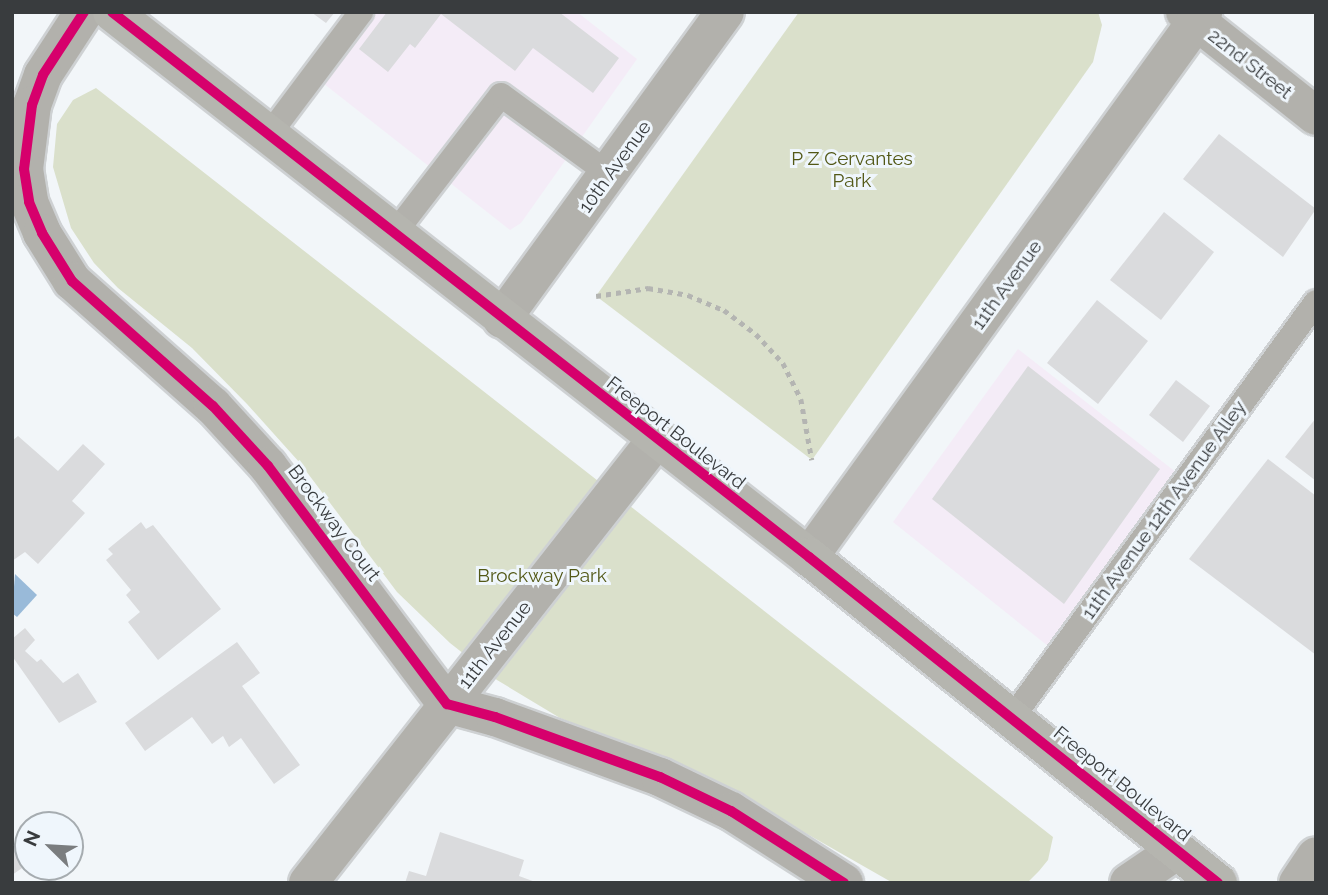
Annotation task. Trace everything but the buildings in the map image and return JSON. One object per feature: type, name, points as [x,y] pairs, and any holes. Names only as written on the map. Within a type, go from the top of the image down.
[{"type":"main road","name":"Freeport Boulevard","points":[[112,12],[656,440],[810,557],[1218,883]]},
{"type":"street","name":"Brockway Court","points":[[85,12],[43,75],[26,138],[29,202],[48,246],[72,281],[213,406],[268,466],[447,704]]},
{"type":"street","name":"10th Avenue","points":[[502,319],[725,12]]},
{"type":"street","name":"11th Avenue","points":[[810,557],[1195,15]]},
{"type":"street","name":"22nd Street","points":[[1195,15],[1316,116]]},
{"type":"street","name":"11th Avenue","points":[[308,883],[656,440]]},
{"type":"street","points":[[447,704],[495,717],[660,777],[731,811],[844,883]]},
{"type":"street","points":[[1129,883],[1177,851]]},
{"type":"street","points":[[1298,883],[1316,856]]},
{"type":"lane","points":[[268,136],[361,12]]},
{"type":"lane","points":[[394,234],[500,95],[609,174]]},
{"type":"lane","name":"11th Avenue 12th Avenue Alley","points":[[1012,719],[1316,302]]},
{"type":"path","points":[[596,296],[648,288],[688,295],[724,310],[756,334],[783,363],[802,399],[812,460]]},
{"type":"shaded area","points":[[361,12],[577,12],[637,59],[521,223],[510,230],[314,76]]},
{"type":"shaded area","points":[[1018,349],[1186,480],[1058,654],[893,522]]},
{"type":"green space","name":"P Z Cervantes Park","points":[[799,12],[1098,12],[1102,25],[1093,62],[812,460],[596,296]]},
{"type":"green space","name":"Brockway Park","points":[[96,88],[1053,837],[1048,860],[1039,871],[1027,883],[893,883],[707,777],[560,718],[497,680],[450,643],[397,592],[300,463],[247,404],[192,348],[118,288],[94,263],[71,228],[53,167],[57,124],[73,100]]},
{"type":"water","points":[[15,574],[37,595],[17,617],[12,613]]},
{"type":"cycle path","points":[[84,12],[43,75],[32,105],[24,169],[29,202],[42,233],[72,281],[213,406],[268,466],[447,704],[495,717],[660,777],[731,811],[844,883]]},
{"type":"cycle path","points":[[112,12],[809,557],[1218,883]]}]
